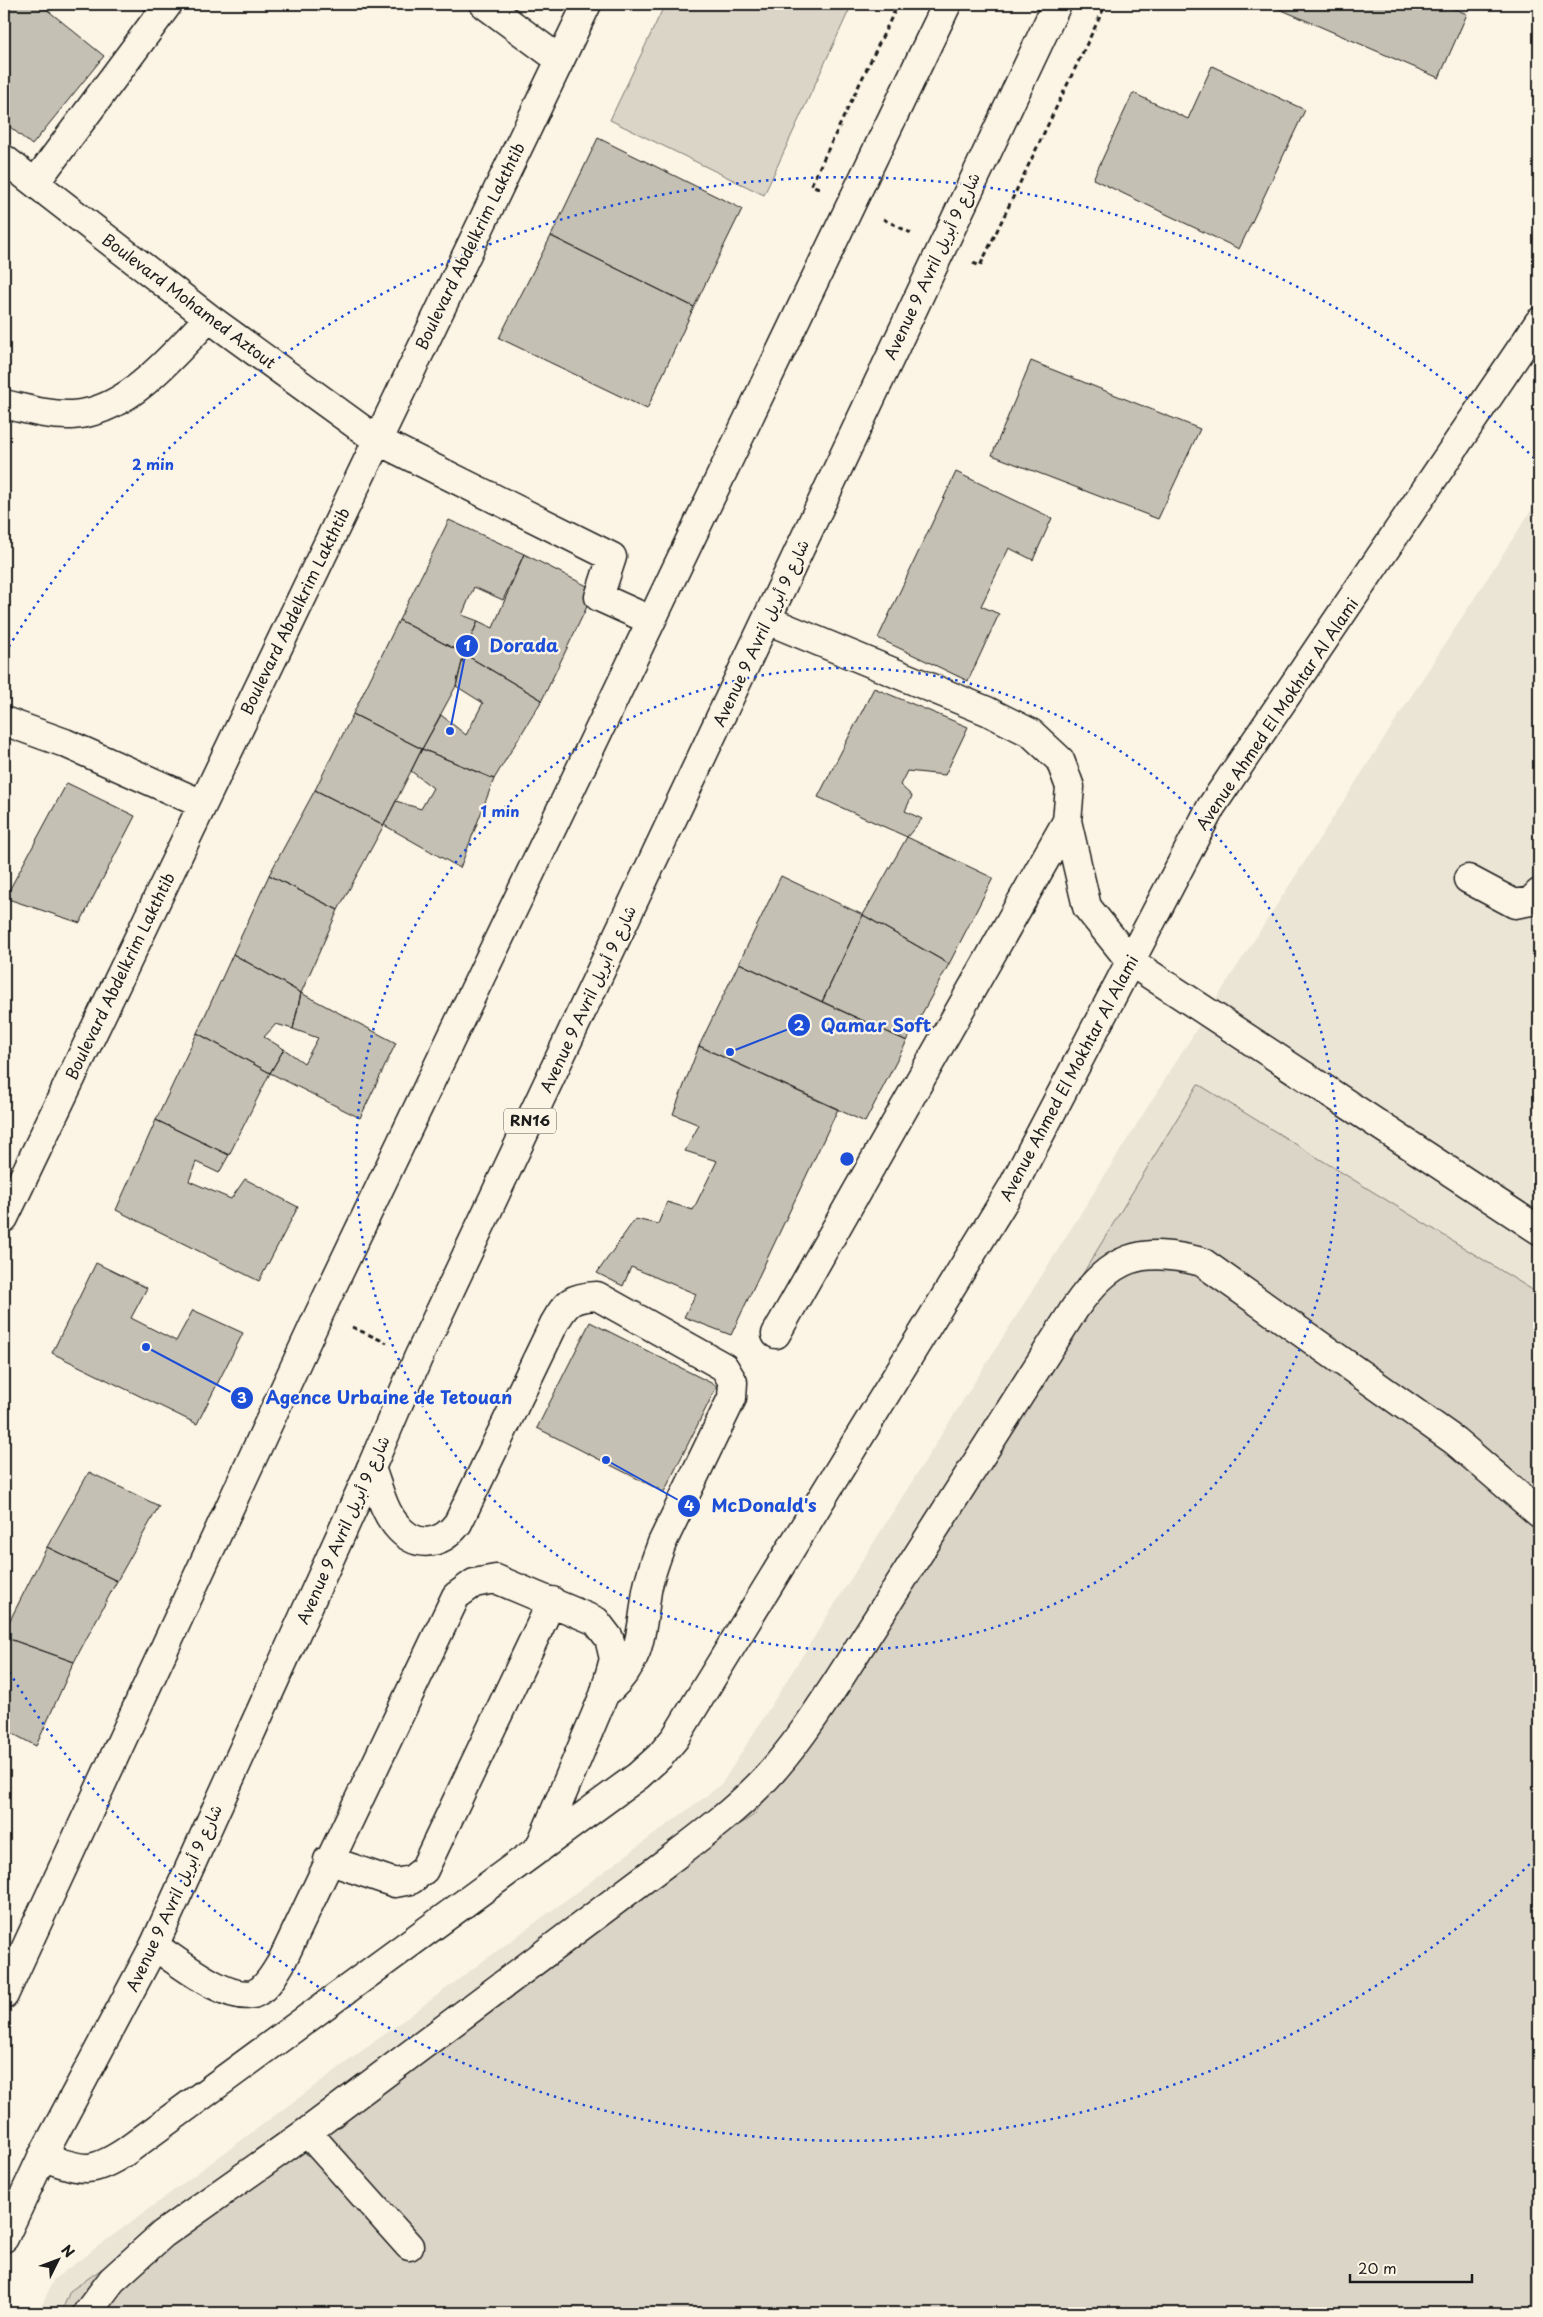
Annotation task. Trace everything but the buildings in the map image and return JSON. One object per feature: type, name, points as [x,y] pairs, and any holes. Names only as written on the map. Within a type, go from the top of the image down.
[{"type":"main road","points":[[35,183],[168,4]]},
{"type":"main road","points":[[484,4],[560,60]]},
{"type":"main road","name":"Boulevard Abdelkrim Lakthtib","points":[[4,1218],[10,1185],[202,804],[586,4]]},
{"type":"main road","points":[[4,1995],[320,1312],[650,620],[947,4]]},
{"type":"main road","name":"Avenue 9 Avril شارع 9 أبريل","points":[[4,2238],[42,2157],[154,1946],[371,1468],[418,1358],[767,620],[940,248],[1057,4]]},
{"type":"main road","name":"Boulevard Mohamed Aztout","points":[[4,159],[210,318],[377,440],[612,557],[599,597],[650,620]]},
{"type":"main road","points":[[4,404],[41,413],[72,415],[105,407],[139,386],[210,318]]},
{"type":"main road","name":"Avenue Ahmed El Mokhtar Al Alami","points":[[42,2157],[82,2170],[104,2166],[583,1817],[638,1776],[660,1756],[688,1718],[1013,1186],[1211,807],[1502,380],[1539,322]]},
{"type":"main road","points":[[767,620],[987,711],[1031,733],[1060,760],[1070,787],[1067,821],[1087,907],[1131,962],[1539,1230]]},
{"type":"main road","points":[[4,721],[65,743],[202,804]]},
{"type":"main road","points":[[776,1334],[1067,821]]},
{"type":"main road","points":[[1468,879],[1515,904],[1531,901],[1539,893]]},
{"type":"main road","points":[[87,2313],[112,2280],[163,2234],[307,2132],[721,1820],[766,1778],[805,1731],[839,1680],[1092,1283],[1115,1265],[1144,1255],[1173,1254],[1202,1262],[1455,1441],[1539,1513]]},
{"type":"main road","points":[[371,1468],[387,1511],[396,1525],[408,1536],[424,1542],[438,1540],[450,1534],[458,1523],[563,1307],[579,1297],[597,1296],[724,1367],[733,1382],[732,1398],[662,1543],[648,1590],[641,1639],[634,1660],[621,1680],[604,1695]]},
{"type":"main road","points":[[154,1946],[232,1994],[254,1994],[269,1982],[281,1963],[328,1860],[456,1596],[474,1583],[496,1579],[552,1601],[596,1621],[609,1638],[614,1659],[604,1695],[539,1849]]},
{"type":"main road","points":[[328,1860],[395,1883],[411,1880],[424,1870],[552,1601]]},
{"type":"main road","points":[[307,2132],[409,2246]]},
{"type":"path","points":[[898,4],[811,185],[980,266],[1106,4]]},
{"type":"path","points":[[320,1312],[418,1358]]},
{"type":"shaded area","points":[[665,4],[852,4],[764,195],[610,120]]},
{"type":"shaded area","points":[[1539,498],[1539,2313],[38,2313],[54,2279],[721,1785],[1198,1027]]},
{"type":"shaded area","points":[[1198,1084],[1539,1294],[1539,2313],[61,2313],[70,2291],[755,1814]]},
{"type":"place","name":"Dorada","points":[[450,731]]},
{"type":"place","name":"Qamar Soft","points":[[730,1052]]},
{"type":"place","name":"Agence Urbaine de Tetouan","points":[[146,1347]]},
{"type":"place","name":"McDonald's","points":[[606,1460]]}]
